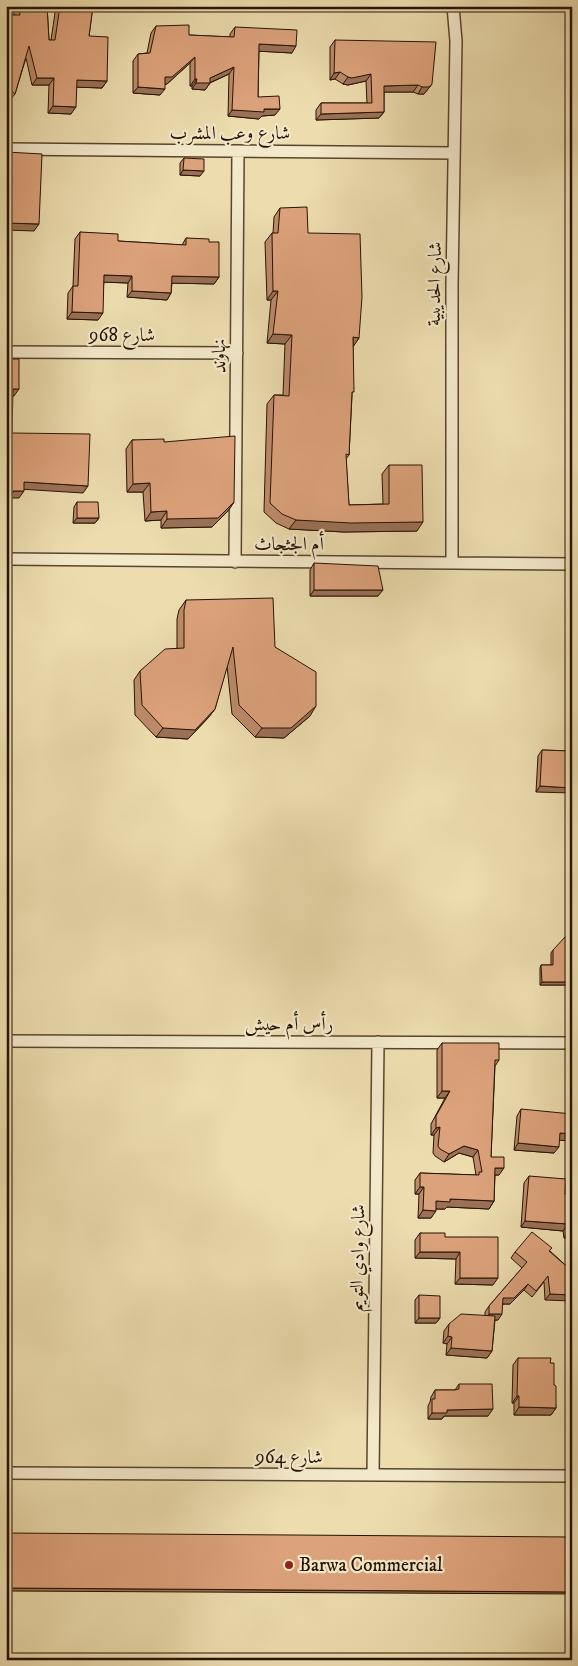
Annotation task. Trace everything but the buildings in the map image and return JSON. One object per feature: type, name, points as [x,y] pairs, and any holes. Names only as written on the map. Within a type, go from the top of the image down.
[{"type":"street","name":"شارع الحديبية","points":[[452,563],[452,285],[456,41],[453,6]]},
{"type":"street","name":"شارع وعب المشرب","points":[[6,149],[454,153]]},
{"type":"street","name":"نهاوند","points":[[235,562],[238,151]]},
{"type":"street","name":"شارع 968","points":[[6,352],[237,353]]},
{"type":"street","name":"أم الجثجاث","points":[[6,559],[572,564]]},
{"type":"street","name":"رأس أم حيش","points":[[6,1041],[572,1043]]},
{"type":"street","name":"شارع وادي التويم","points":[[373,1475],[378,1042]]},
{"type":"street","name":"شارع 964","points":[[6,1473],[572,1476]]},
{"type":"place","name":"Barwa Commercial","points":[[289,1565]]}]
